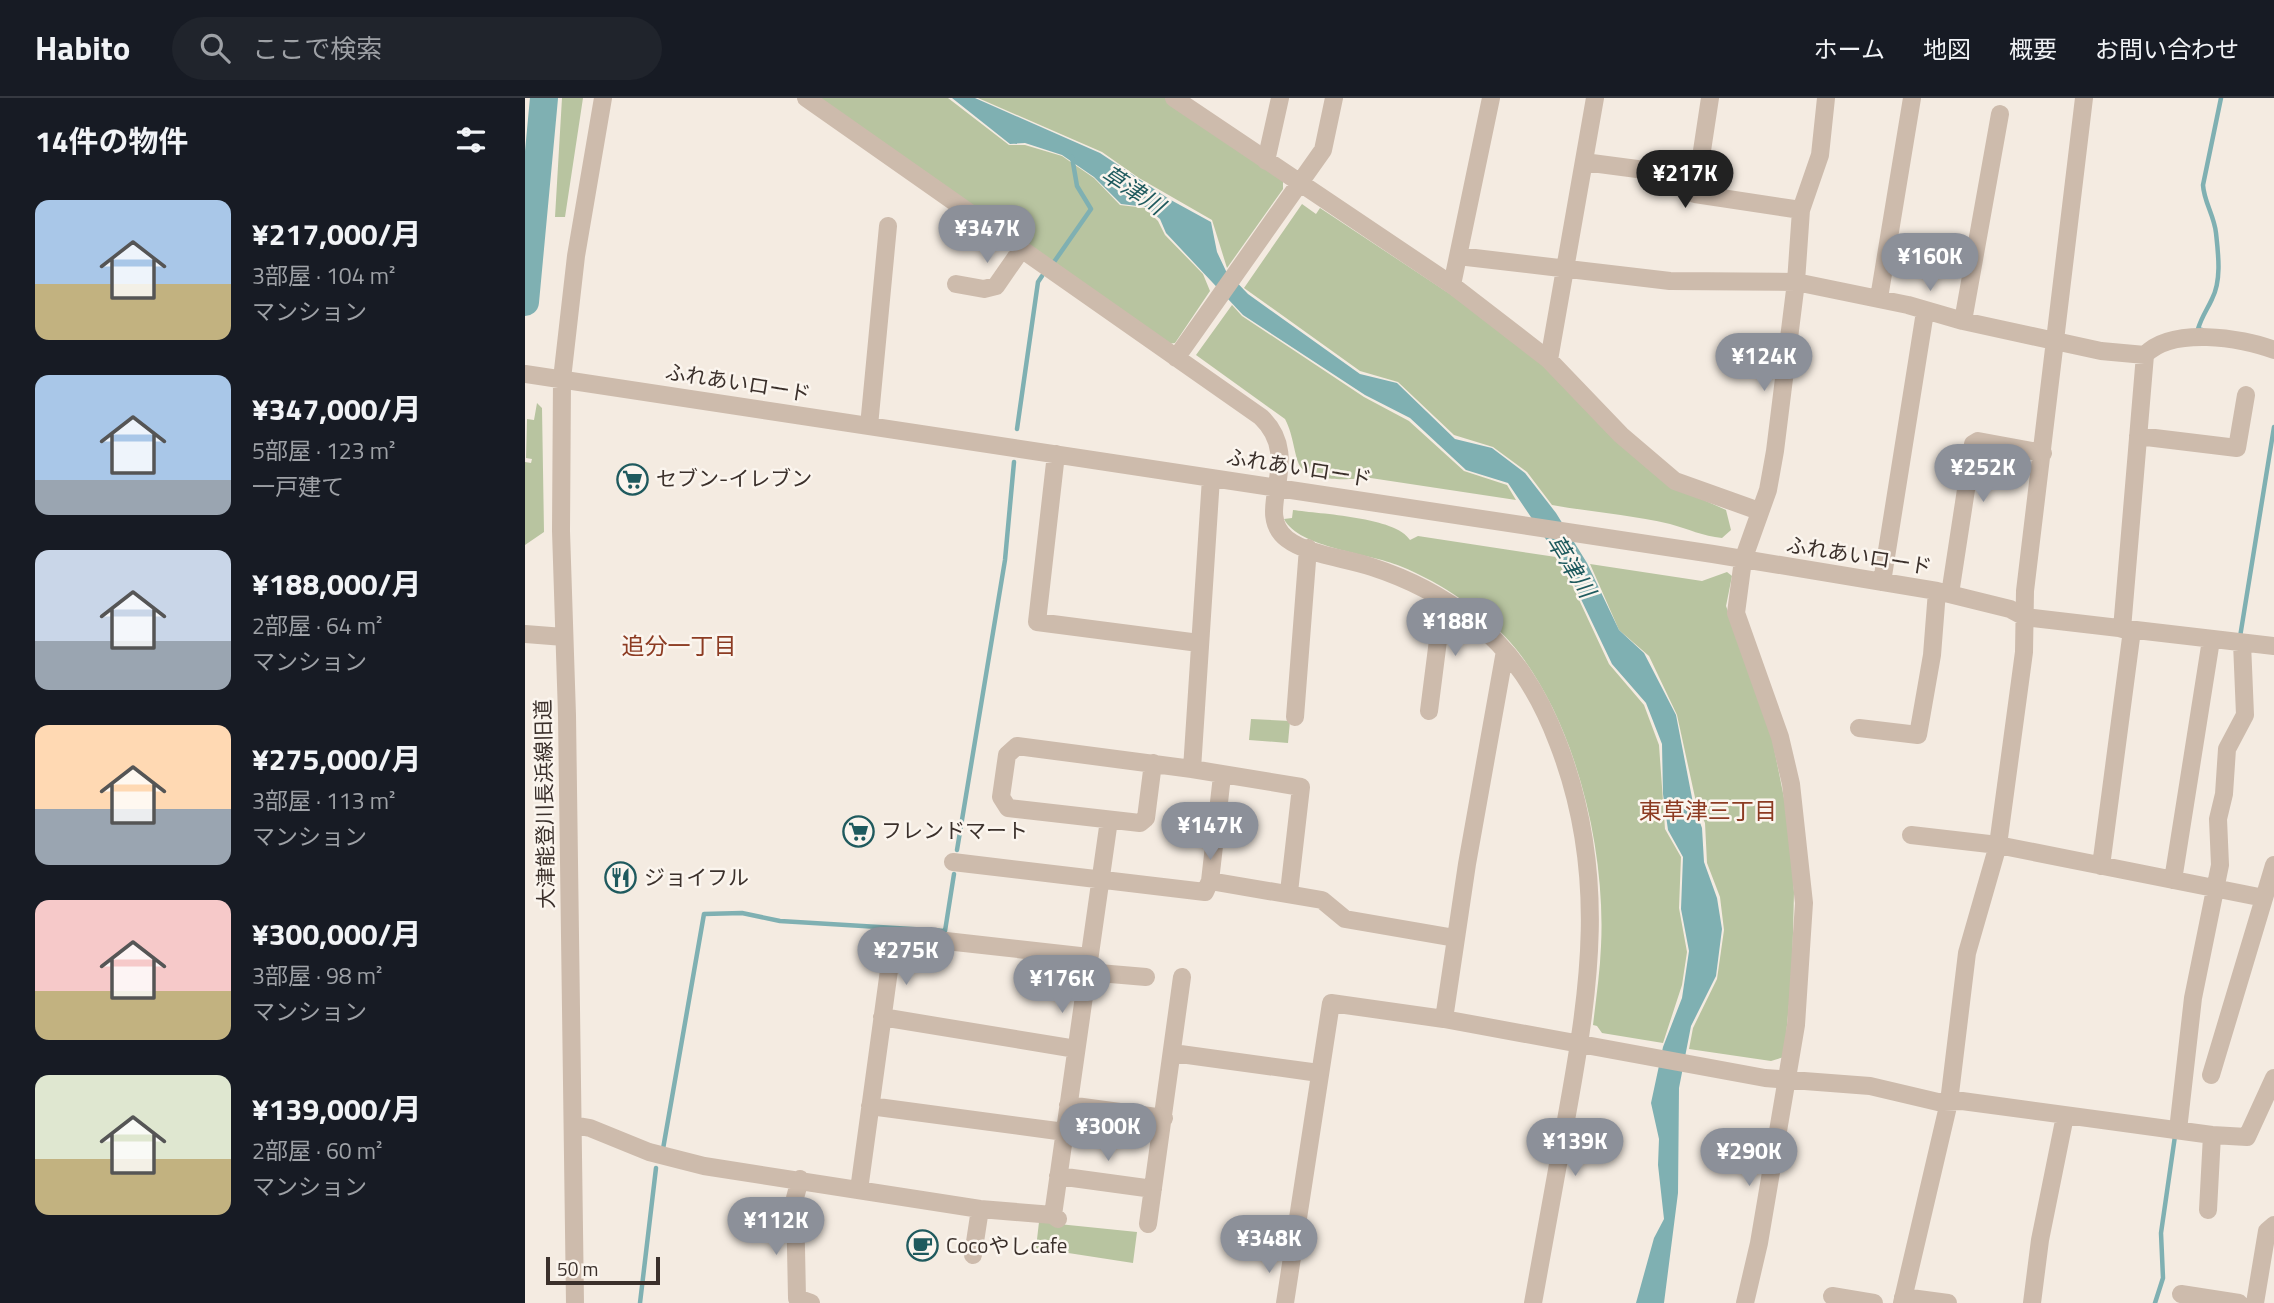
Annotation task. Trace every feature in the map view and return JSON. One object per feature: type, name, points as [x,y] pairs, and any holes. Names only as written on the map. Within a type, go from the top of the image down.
[{"type":"street","name":"大津能登川長浜線旧道","points":[[575,1303],[562,379],[576,256],[603,98]]},
{"type":"street","points":[[806,98],[1273,428],[1281,457],[1273,506],[1276,527],[1285,537],[1308,548],[1374,567],[1443,601],[1471,619],[1505,651],[1531,684],[1548,716],[1571,781],[1584,833],[1590,909],[1587,999],[1533,1303]]},
{"type":"street","points":[[1174,98],[1202,107],[1266,161],[1294,189],[1452,285],[1549,360],[1621,435],[1675,481],[1759,511]]},
{"type":"street","points":[[1266,161],[1280,98]]},
{"type":"street","points":[[1176,358],[1323,150],[1334,98]]},
{"type":"street","points":[[1452,285],[1491,98]]},
{"type":"street","points":[[1549,360],[1595,98]]},
{"type":"street","points":[[1710,98],[1695,194],[1801,210]]},
{"type":"street","points":[[1745,1303],[1787,1080],[1802,967],[1804,903],[1791,784],[1780,737],[1735,613],[1744,560],[1768,490],[1775,451],[1796,282],[1801,210],[1820,155],[1826,98]]},
{"type":"street","points":[[1879,298],[1912,98]]},
{"type":"street","points":[[1948,1303],[1902,1300],[1949,1102],[1967,953],[1998,845],[2024,652],[2025,590],[2084,98]]},
{"type":"street","points":[[1963,321],[2000,114]]},
{"type":"street","points":[[1584,162],[1698,177]]},
{"type":"street","points":[[869,426],[888,226]]},
{"type":"street","points":[[956,284],[985,289],[996,286],[1021,250]]},
{"type":"street","points":[[1458,256],[1670,281],[1796,282],[1879,298],[1925,312],[2101,351],[2145,355]]},
{"type":"street","points":[[1882,582],[1885,545],[1925,312]]},
{"type":"street","points":[[2101,866],[2127,629],[2145,355],[2154,345],[2198,337],[2259,344],[2274,350]]},
{"type":"street","name":"ふれあいロード","points":[[529,374],[1882,582],[2010,609],[2025,617],[2274,646]]},
{"type":"street","points":[[2138,436],[2238,448],[2246,395]]},
{"type":"street","points":[[1859,728],[1918,735],[1973,444],[1978,440],[2043,453]]},
{"type":"street","points":[[1056,454],[1037,622],[1199,643]]},
{"type":"street","points":[[1192,769],[1212,478]]},
{"type":"street","points":[[1295,717],[1308,548]]},
{"type":"street","points":[[1429,711],[1443,601]]},
{"type":"street","points":[[525,634],[564,638]]},
{"type":"street","points":[[2173,880],[2211,640]]},
{"type":"street","points":[[2178,1130],[2193,998],[2221,857],[2218,827],[2224,794],[2227,749],[2245,715],[2242,643]]},
{"type":"street","points":[[1444,1019],[1455,938],[1505,651]]},
{"type":"street","points":[[1153,763],[1146,818],[1140,823],[1008,808],[1001,797],[1007,755],[1017,746],[1153,763],[1301,787],[1289,892]]},
{"type":"street","points":[[953,862],[1205,892],[1210,881],[1222,776]]},
{"type":"street","points":[[573,1125],[590,1128],[649,1152],[705,1166],[980,1209],[1056,1217],[1058,1176],[1109,820]]},
{"type":"street","points":[[1911,835],[1998,845],[2264,898]]},
{"type":"street","points":[[2211,1075],[2274,865]]},
{"type":"street","points":[[1210,881],[1289,892],[1321,900],[1345,919],[1455,938]]},
{"type":"street","points":[[859,1190],[893,941],[896,939],[1088,965],[1146,977]]},
{"type":"street","points":[[1148,1224],[1182,977]]},
{"type":"street","points":[[1285,1303],[1331,1003],[1444,1019],[1765,1079],[1870,1086],[1938,1102],[2212,1135],[2247,1137],[2274,1078]]},
{"type":"street","points":[[882,1017],[1076,1049]]},
{"type":"street","points":[[1173,1053],[1319,1073]]},
{"type":"street","points":[[1068,1105],[1164,1118]]},
{"type":"street","points":[[870,1106],[1065,1132]]},
{"type":"street","points":[[2032,1303],[2040,1240],[2065,1116]]},
{"type":"street","points":[[2208,1210],[2212,1135]]},
{"type":"street","points":[[1058,1176],[1153,1189]]},
{"type":"street","points":[[800,1179],[795,1198],[797,1298],[811,1303]]},
{"type":"street","points":[[973,1255],[980,1209]]},
{"type":"street","points":[[2255,1303],[2267,1231],[2274,1225]]},
{"type":"street","points":[[2181,1294],[2239,1303]]},
{"type":"street","points":[[1832,1296],[1874,1303]]},
{"type":"green space","points":[[562,98],[583,98],[565,217],[555,217]]},
{"type":"green space","points":[[819,98],[948,98],[1009,145],[1025,145],[1062,156],[1094,178],[1120,205],[1145,208],[1158,221],[1165,235],[1203,274],[1210,291],[1175,343],[1168,344]]},
{"type":"green space","points":[[978,98],[1166,98],[1283,181],[1283,189],[1227,268],[1212,220],[1139,178],[1102,152]]},
{"type":"green space","points":[[1302,204],[1316,214],[1320,208],[1456,298],[1524,348],[1677,488],[1726,510],[1731,530],[1722,538],[1656,521],[1552,505],[1527,472],[1493,447],[1454,435],[1398,382],[1360,371],[1244,288]]},
{"type":"green space","points":[[1232,305],[1242,316],[1364,397],[1409,421],[1464,471],[1507,485],[1516,500],[1364,477],[1331,479],[1305,471],[1298,462],[1285,419],[1196,355]]},
{"type":"green space","points":[[537,403],[542,408],[544,532],[525,545],[525,462],[531,463],[532,459],[526,458],[527,419],[534,420]]},
{"type":"green space","points":[[1293,510],[1374,521],[1402,532],[1410,540],[1418,536],[1556,557],[1566,572],[1609,664],[1644,705],[1659,745],[1665,829],[1681,857],[1679,908],[1687,952],[1682,985],[1663,1043],[1602,1033],[1593,1025],[1600,956],[1601,909],[1592,830],[1571,751],[1537,679],[1516,649],[1492,623],[1463,600],[1400,566],[1304,537],[1284,519],[1292,518]]},
{"type":"green space","points":[[1590,564],[1702,581],[1727,572],[1732,576],[1726,606],[1769,723],[1789,823],[1794,892],[1792,973],[1784,1057],[1771,1061],[1689,1049],[1693,1028],[1717,979],[1724,930],[1720,897],[1707,863],[1705,823],[1696,802],[1677,715],[1649,656],[1619,630]]},
{"type":"green space","points":[[1251,719],[1290,721],[1288,743],[1249,740]]},
{"type":"green space","points":[[1039,1222],[1137,1232],[1133,1263],[1036,1248]]},
{"type":"water","name":"草津川","points":[[952,98],[975,98],[1100,153],[1169,199],[1211,222],[1217,252],[1226,271],[1248,294],[1360,374],[1397,383],[1455,439],[1492,448],[1525,473],[1556,513],[1587,563],[1619,630],[1644,653],[1676,715],[1693,803],[1702,828],[1704,862],[1717,898],[1722,929],[1716,976],[1691,1026],[1679,1088],[1678,1193],[1664,1303],[1636,1303],[1654,1238],[1664,1219],[1658,1165],[1659,1139],[1651,1103],[1663,1047],[1682,998],[1689,951],[1681,909],[1683,857],[1668,830],[1663,794],[1662,744],[1646,703],[1612,664],[1568,572],[1508,483],[1466,470],[1410,418],[1365,395],[1243,315],[1166,233],[1160,219],[1146,207],[1121,204],[1094,177],[1062,155],[1025,143],[1010,144]]},
{"type":"waterway","points":[[525,302],[544,98]]},
{"type":"waterway","points":[[2202,330],[2198,329],[2215,291],[2218,275],[2215,226],[2203,185],[2221,98]]},
{"type":"waterway","points":[[1054,262],[1091,209],[1077,186],[1072,157]]},
{"type":"waterway","points":[[1017,429],[1038,282],[1042,276]]},
{"type":"waterway","points":[[2240,637],[2274,427]]},
{"type":"waterway","points":[[957,850],[1005,560],[1014,462]]},
{"type":"waterway","points":[[663,1149],[704,914],[742,913],[780,921],[945,931],[954,874]]},
{"type":"waterway","points":[[2155,1303],[2163,1278],[2161,1233],[2175,1136]]},
{"type":"waterway","points":[[640,1303],[656,1168]]},
{"type":"place","name":"セブン-イレブン","points":[[633,479]]},
{"type":"place","name":"フレンドマート","points":[[858,831]]},
{"type":"place","name":"ジョイフル","points":[[621,878]]},
{"type":"place","name":"Cocoやしcafe","points":[[923,1246]]},
{"type":"district","name":"追分一丁目","points":[[679,646]]},
{"type":"district","name":"東草津三丁目","points":[[1708,811]]}]
